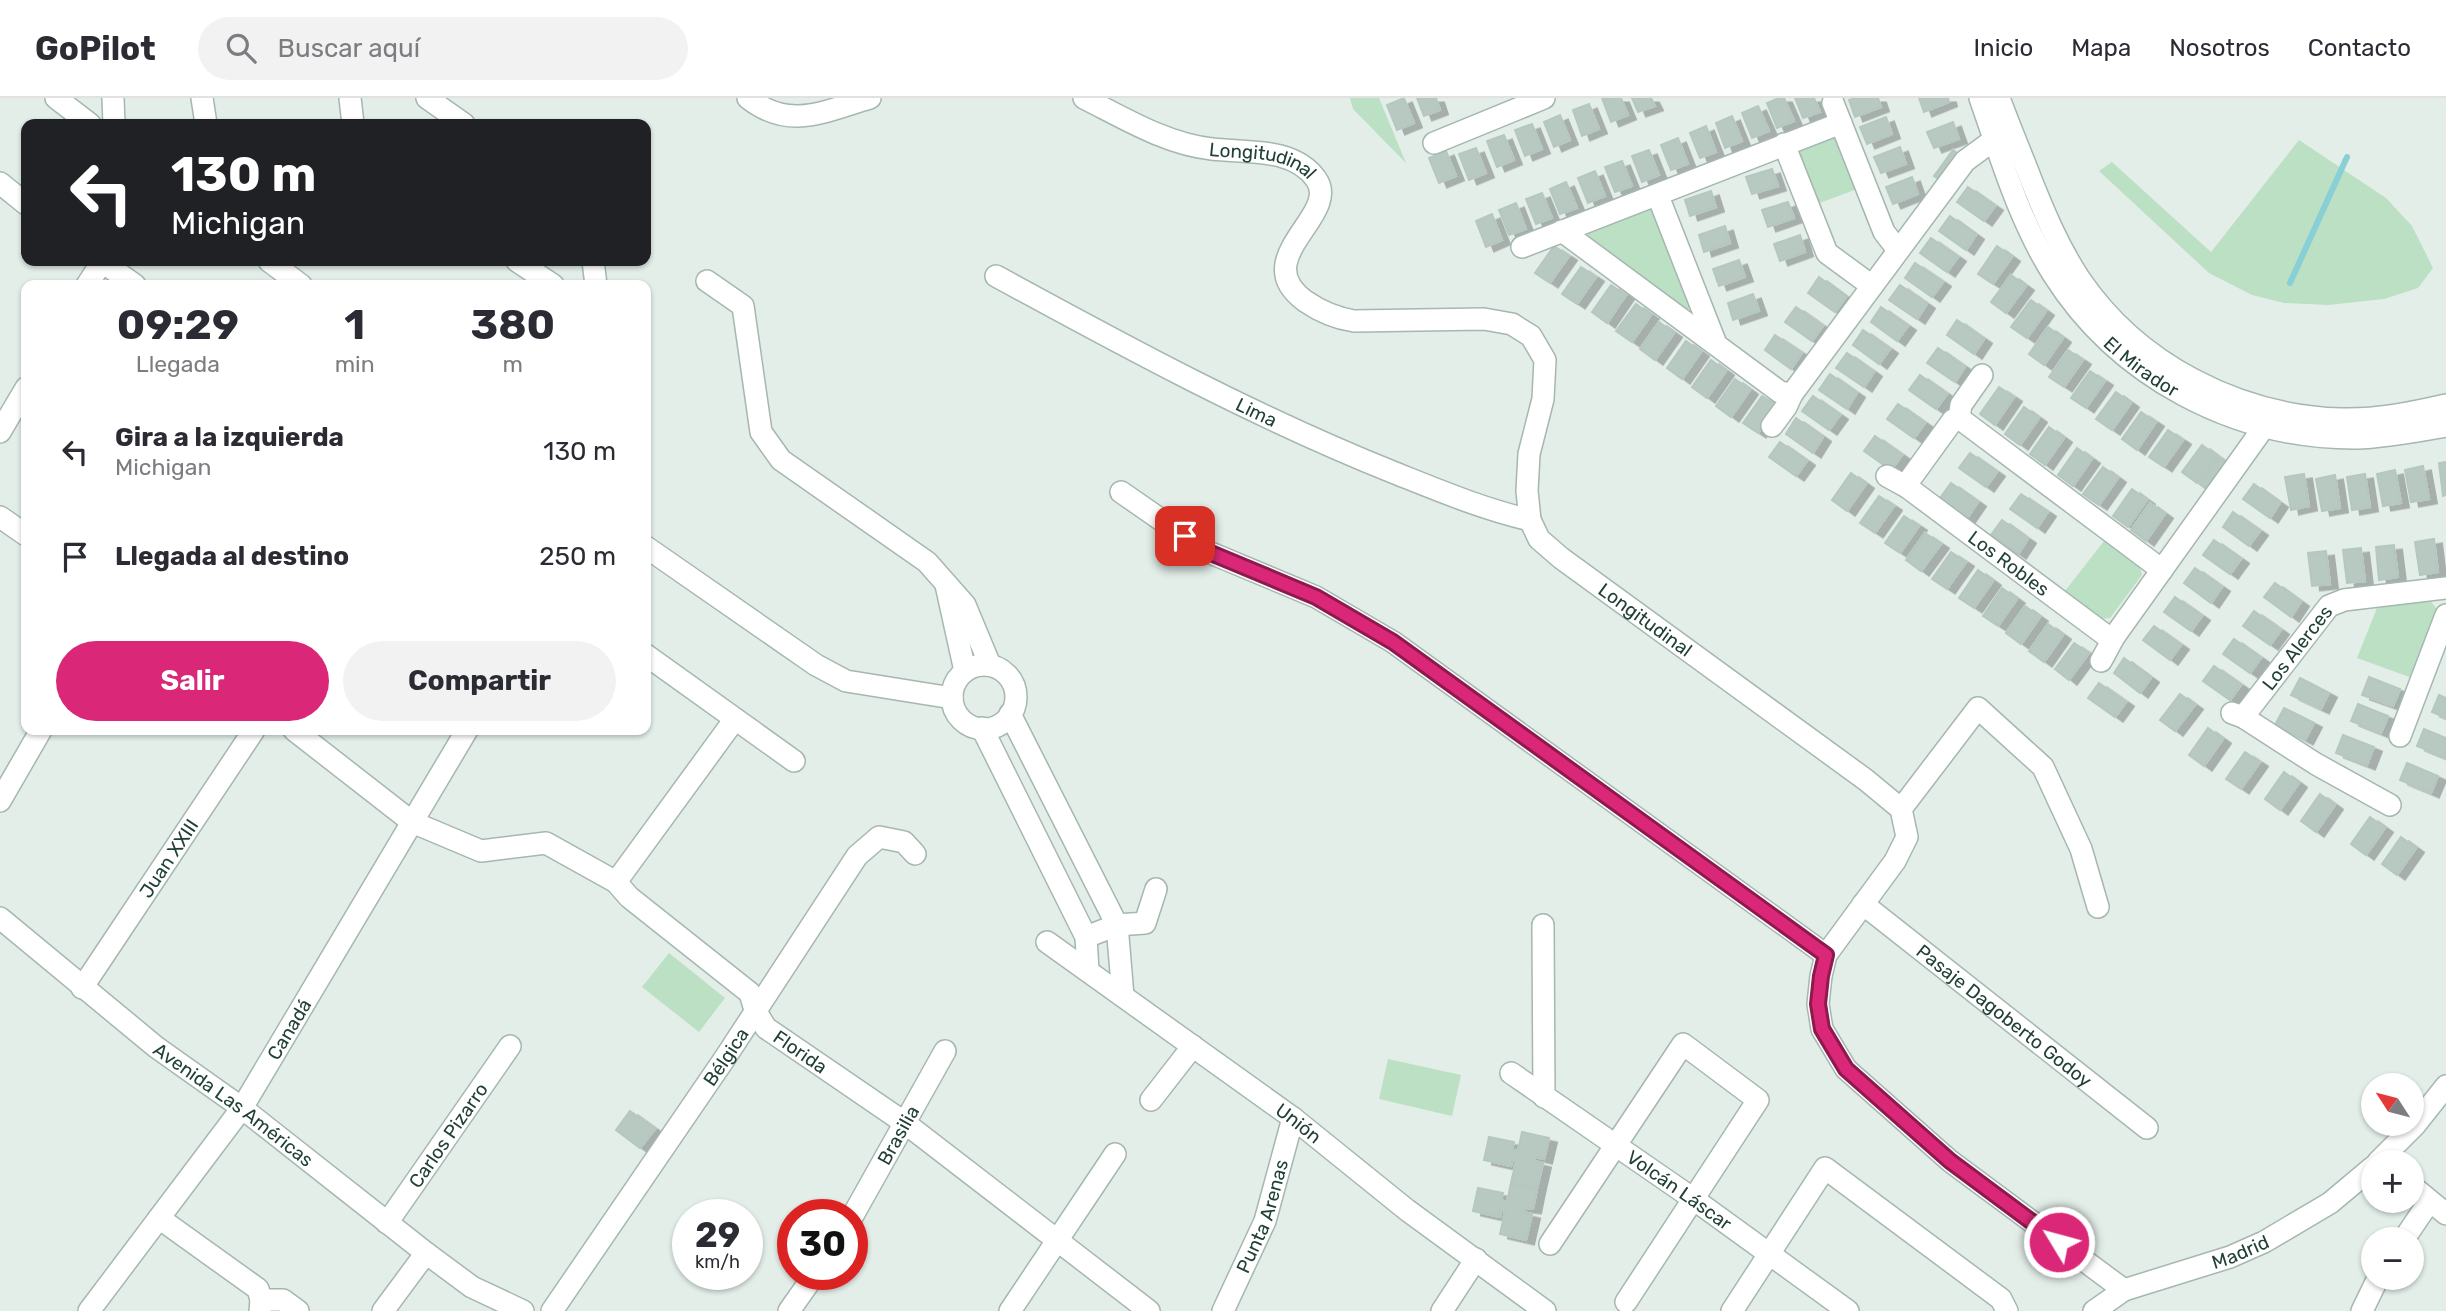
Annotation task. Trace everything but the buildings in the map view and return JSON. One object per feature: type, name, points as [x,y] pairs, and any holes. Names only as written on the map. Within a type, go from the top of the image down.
[{"type":"street","points":[[56,98],[83,119]]},
{"type":"street","points":[[113,98],[114,119]]},
{"type":"street","points":[[202,98],[205,119]]},
{"type":"street","points":[[350,98],[352,119]]},
{"type":"street","points":[[427,98],[457,119]]},
{"type":"street","points":[[748,98],[765,110],[797,118],[870,98]]},
{"type":"street","name":"Longitudinal","points":[[1084,98],[1186,145],[1270,154],[1293,160],[1317,180],[1321,193],[1316,210],[1298,236],[1287,260],[1286,277],[1297,295],[1316,309],[1335,318],[1354,321],[1484,319],[1512,324],[1531,336],[1545,359],[1543,399],[1530,454],[1527,491],[1530,520],[1539,539],[1561,558],[1866,780],[1901,809]]},
{"type":"street","points":[[1434,143],[1544,98]]},
{"type":"street","name":"El Mirador","points":[[1980,98],[2002,133],[2080,279],[2119,326],[2166,364],[2192,380],[2249,404],[2311,417],[2374,418],[2446,405]]},
{"type":"street","name":"El Mirador","points":[[1999,98],[2002,133],[2019,208],[2039,248],[2069,297],[2087,319],[2129,359],[2176,391],[2204,406],[2264,427],[2295,433],[2357,438],[2389,436],[2446,426]]},
{"type":"street","points":[[1833,103],[1884,232],[1898,250]]},
{"type":"street","points":[[1522,247],[1841,123]]},
{"type":"street","points":[[1772,426],[1792,394],[1965,161],[2002,133]]},
{"type":"street","points":[[1784,144],[1828,253],[1872,286]]},
{"type":"street","points":[[0,184],[21,200]]},
{"type":"street","points":[[1658,196],[1716,344]]},
{"type":"street","points":[[1562,231],[1780,392],[1792,394]]},
{"type":"street","points":[[108,266],[128,280]]},
{"type":"street","points":[[276,266],[294,280]]},
{"type":"street","points":[[524,266],[546,280]]},
{"type":"street","name":"Lima","points":[[996,276],[1156,362],[1332,448],[1486,509],[1530,520]]},
{"type":"street","points":[[706,281],[743,306],[761,432],[780,460],[927,562],[965,605],[989,665]]},
{"type":"street","points":[[1959,418],[1961,405],[1982,375]]},
{"type":"street","points":[[0,432],[21,396]]},
{"type":"street","points":[[2101,661],[2114,637],[2264,427],[2280,412]]},
{"type":"street","points":[[1959,418],[2162,570]]},
{"type":"street","points":[[1907,487],[1953,420],[1959,418]]},
{"type":"street","name":"Los Robles","points":[[1887,477],[1907,487],[2108,637],[2114,637]]},
{"type":"street","points":[[1121,492],[1206,551],[1316,597],[1393,642],[1826,955]]},
{"type":"street","points":[[0,517],[21,532]]},
{"type":"street","points":[[651,550],[816,664],[846,681],[952,698]]},
{"type":"street","points":[[946,585],[965,671]]},
{"type":"street","name":"Los Alerces","points":[[2390,805],[2236,715],[2329,606],[2344,600],[2446,588]]},
{"type":"street","points":[[2400,736],[2446,615]]},
{"type":"street","points":[[651,659],[794,761]]},
{"type":"street","points":[[989,665],[1006,673],[1015,688],[1015,706],[1005,722],[989,729],[971,727],[957,715],[952,698],[955,683],[965,671],[989,665]]},
{"type":"street","points":[[2098,907],[2081,849],[2043,767],[1978,708],[1901,809],[1907,837],[1895,861],[1826,955],[1818,1004],[1822,1029],[1846,1069],[1950,1161],[2124,1290]]},
{"type":"street","points":[[1010,714],[1117,925],[1123,996]]},
{"type":"street","points":[[615,882],[735,719]]},
{"type":"street","points":[[982,728],[1086,937],[1088,971]]},
{"type":"street","points":[[0,801],[38,735]]},
{"type":"street","name":"Juan XXIII","points":[[82,988],[251,735]]},
{"type":"street","name":"Florida","points":[[299,735],[412,822],[481,851],[546,843],[615,882],[629,897],[750,993],[755,1010],[766,1028],[905,1123],[1149,1311]]},
{"type":"street","name":"Canadá","points":[[89,1311],[242,1108],[464,735]]},
{"type":"street","name":"Bélgica","points":[[552,1311],[725,1058],[857,856],[879,837],[904,842],[915,854]]},
{"type":"street","points":[[1049,862],[1077,846]]},
{"type":"street","points":[[1086,937],[1117,925],[1145,923],[1156,889]]},
{"type":"street","name":"Pasaje Dagoberto Godoy","points":[[1863,904],[2147,1128]]},
{"type":"street","name":"Avenida Las Américas","points":[[0,918],[156,1047],[242,1108],[426,1254],[471,1287],[523,1311]]},
{"type":"street","points":[[1543,925],[1544,1097]]},
{"type":"street","name":"Unión","points":[[1046,942],[1293,1118],[1407,1210],[1545,1311]]},
{"type":"street","points":[[1550,1244],[1683,1044],[1758,1100],[1626,1302]]},
{"type":"street","name":"Carlos Pizarro","points":[[387,1223],[509,1046]]},
{"type":"street","points":[[1151,1100],[1193,1046]]},
{"type":"street","name":"Brasilia","points":[[862,1199],[945,1051]]},
{"type":"street","name":"Volcán Láscar","points":[[1511,1073],[1769,1252],[1846,1310]]},
{"type":"street","name":"Madrid","points":[[2391,1150],[2446,1086]]},
{"type":"street","name":"Punta Arenas","points":[[1223,1311],[1265,1221],[1293,1118]]},
{"type":"street","points":[[1010,1311],[1115,1154]]},
{"type":"street","points":[[1732,1311],[1825,1168],[2001,1299],[2007,1311]]},
{"type":"street","name":"Madrid","points":[[2094,1311],[2124,1290],[2230,1257],[2264,1242],[2330,1203],[2361,1178]]},
{"type":"street","points":[[2417,1227],[2438,1208],[2424,1196]]},
{"type":"street","points":[[159,1218],[258,1289],[260,1306],[283,1300],[298,1311]]},
{"type":"street","points":[[383,1311],[426,1254]]},
{"type":"street","points":[[1442,1311],[1476,1259]]},
{"type":"street","name":"Avenida Las Américas","points":[[471,1287],[492,1311]]},
{"type":"street","points":[[789,1311],[804,1290]]},
{"type":"street","points":[[2362,1311],[2372,1290]]},
{"type":"green space","points":[[1350,98],[1379,98],[1406,163],[1353,109]]},
{"type":"green space","points":[[1830,136],[1835,139],[1857,189],[1817,204],[1797,155],[1800,148]]},
{"type":"green space","points":[[2299,140],[2386,198],[2412,226],[2433,268],[2418,288],[2384,299],[2328,305],[2284,303],[2252,295],[2209,273],[2099,171],[2112,162],[2211,252]]},
{"type":"green space","points":[[1643,207],[1651,209],[1690,308],[1684,311],[1587,238],[1590,229]]},
{"type":"green space","points":[[2104,541],[2140,567],[2142,575],[2110,618],[2101,619],[2065,591]]},
{"type":"green space","points":[[2430,600],[2438,611],[2412,678],[2357,658],[2377,608]]},
{"type":"green space","points":[[669,953],[725,998],[699,1032],[642,987]]},
{"type":"green space","points":[[1388,1059],[1461,1075],[1452,1116],[1379,1099]]},
{"type":"waterway","points":[[2290,283],[2347,157]]},
{"type":"route","points":[[1185,536],[1206,551],[1316,597],[1393,642],[1826,955],[1818,1004],[1822,1029],[1846,1069],[1950,1161],[2059,1242]]}]
